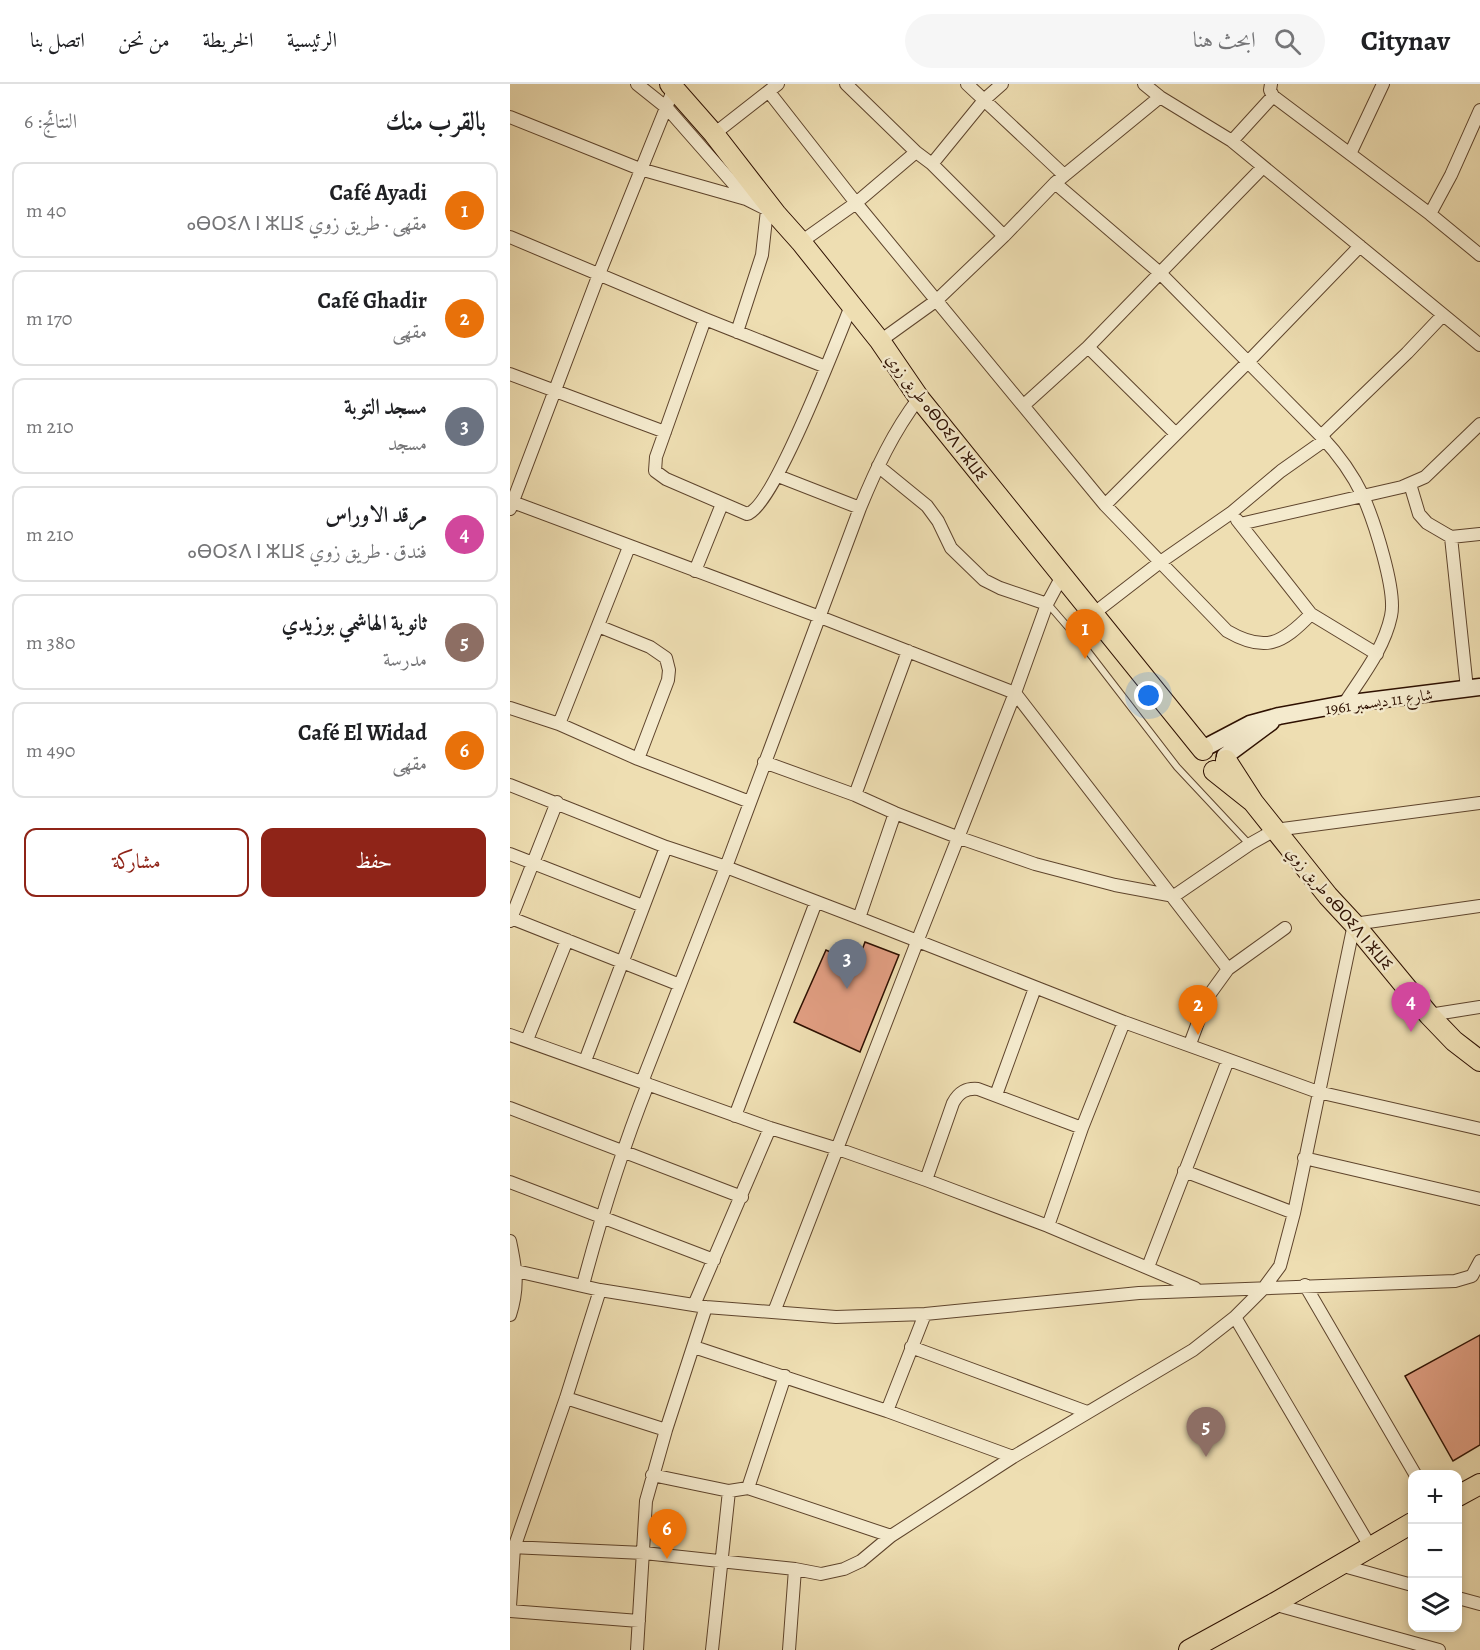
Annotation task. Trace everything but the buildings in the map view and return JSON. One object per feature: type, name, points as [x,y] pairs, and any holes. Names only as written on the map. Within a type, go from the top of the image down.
[{"type":"main road","name":"طريق زوي ⴰⴱⵔⵉⴷ ⵏ ⵣⵡⵉ","points":[[672,86],[714,134],[772,212],[801,242],[880,341],[919,398],[1093,614],[1216,756],[1328,896],[1430,1015],[1454,1041],[1480,1061]]},
{"type":"main road","name":"شارع 11 ديسمبر 1961","points":[[1216,756],[1279,716],[1344,704],[1474,688]]},
{"type":"main road","points":[[1462,1494],[1480,1484]]},
{"type":"main road","points":[[1201,1648],[1411,1524]]},
{"type":"street","points":[[637,84],[667,108],[747,199]]},
{"type":"street","points":[[846,84],[916,152],[932,164],[1004,236]]},
{"type":"street","points":[[968,84],[985,99],[1059,179],[1160,273],[1323,438],[1343,463],[1363,495],[1387,570],[1393,601],[1388,626],[1377,654],[1344,704]]},
{"type":"street","points":[[932,164],[985,99],[1002,84]]},
{"type":"street","points":[[1144,84],[1160,97],[1232,141],[1480,345]]},
{"type":"street","points":[[1350,154],[1383,84]]},
{"type":"street","points":[[672,86],[667,108],[640,169],[511,504],[820,617],[1015,693],[1174,896],[1228,969]]},
{"type":"street","points":[[714,134],[774,88],[856,203],[1105,505],[1227,631],[1244,640],[1261,644],[1278,641],[1290,635],[1311,614]]},
{"type":"street","points":[[1232,141],[1272,90],[1480,255]]},
{"type":"street","points":[[880,341],[937,300],[1059,179],[1160,97]]},
{"type":"street","points":[[1430,214],[1480,110]]},
{"type":"street","points":[[510,117],[640,169],[747,199],[772,212],[762,255],[737,332]]},
{"type":"street","points":[[801,242],[856,203],[916,152]]},
{"type":"street","points":[[1024,405],[1088,347],[1263,166]]},
{"type":"street","points":[[510,237],[826,367]]},
{"type":"street","points":[[1105,505],[1360,246]]},
{"type":"street","points":[[705,319],[656,457],[655,471],[666,479],[740,513],[751,514],[778,476],[851,306]]},
{"type":"street","points":[[1093,614],[1159,563],[1231,513],[1323,438],[1443,315]]},
{"type":"street","points":[[1088,347],[1176,434]]},
{"type":"street","points":[[510,374],[665,432]]},
{"type":"street","points":[[583,1285],[601,1216],[645,1083],[860,508],[878,466],[905,417],[919,398]]},
{"type":"street","points":[[1240,524],[1410,484],[1425,477],[1480,424]]},
{"type":"street","points":[[878,466],[927,506],[938,521],[951,548],[977,574],[1000,588],[1047,604]]},
{"type":"street","points":[[778,476],[860,508]]},
{"type":"street","points":[[1410,484],[1419,514],[1427,523],[1451,537],[1480,534]]},
{"type":"street","points":[[695,571],[722,504]]},
{"type":"street","points":[[1231,513],[1311,614],[1377,654]]},
{"type":"street","points":[[1451,537],[1474,688]]},
{"type":"street","points":[[559,724],[629,547]]},
{"type":"street","points":[[774,1312],[916,942],[1015,693],[1047,604],[1062,576]]},
{"type":"street","points":[[598,626],[650,647],[666,658],[669,670],[668,680],[638,759]]},
{"type":"street","points":[[855,795],[909,651]]},
{"type":"street","points":[[510,708],[559,724],[638,759],[750,802]]},
{"type":"street","points":[[764,762],[855,795],[957,837],[1035,864],[1115,885],[1174,896],[1250,844],[1275,830],[1480,803]]},
{"type":"street","points":[[510,785],[1124,1022],[1318,1092],[1480,1129]]},
{"type":"street","points":[[557,802],[511,919],[680,985]]},
{"type":"street","points":[[859,918],[895,813]]},
{"type":"street","points":[[585,1061],[666,847]]},
{"type":"street","points":[[510,854],[643,906]]},
{"type":"street","points":[[735,1116],[816,902]]},
{"type":"street","points":[[512,1548],[644,1553],[720,1563],[795,1569],[821,1574],[844,1569],[861,1561],[891,1536],[1012,1457],[1185,1356],[1235,1317],[1263,1288],[1280,1266],[1294,1213],[1354,924],[1480,906]]},
{"type":"street","points":[[1190,1044],[1207,998],[1228,969],[1285,928]]},
{"type":"street","points":[[527,1040],[567,940]]},
{"type":"street","points":[[996,1095],[1035,988]]},
{"type":"street","points":[[1430,1015],[1480,1007]]},
{"type":"street","points":[[1048,1226],[1082,1128],[1124,1022]]},
{"type":"street","points":[[510,1035],[735,1116],[926,1180],[1048,1226],[1198,1289]]},
{"type":"street","points":[[1148,1267],[1228,1060]]},
{"type":"street","points":[[926,1180],[957,1095],[970,1089],[996,1095],[1082,1128]]},
{"type":"street","points":[[510,1108],[742,1197]]},
{"type":"street","points":[[637,1650],[644,1553],[644,1512],[652,1474],[694,1347],[700,1306],[714,1260],[770,1128]]},
{"type":"street","points":[[1304,1158],[1480,1199]]},
{"type":"street","points":[[1184,1171],[1294,1213]]},
{"type":"street","points":[[510,1182],[714,1260]]},
{"type":"street","points":[[510,1241],[516,1271],[510,1315]]},
{"type":"street","points":[[516,1271],[600,1290],[700,1306],[836,1317],[925,1314],[1198,1289],[1455,1281],[1472,1276],[1480,1261]]},
{"type":"street","points":[[1305,1285],[1413,1470]]},
{"type":"street","points":[[510,1606],[512,1548],[566,1398],[600,1290]]},
{"type":"street","points":[[887,1411],[925,1314]]},
{"type":"street","points":[[1235,1317],[1371,1548]]},
{"type":"street","points":[[694,1347],[887,1411],[1012,1457]]},
{"type":"street","points":[[912,1347],[1087,1412]]},
{"type":"street","points":[[748,1488],[785,1376]]},
{"type":"street","points":[[566,1398],[666,1430]]},
{"type":"street","points":[[652,1474],[729,1491],[748,1488],[891,1536]]},
{"type":"street","points":[[712,1650],[729,1491]]},
{"type":"street","points":[[1340,1565],[1408,1584]]},
{"type":"street","points":[[789,1650],[795,1569]]},
{"type":"street","points":[[1462,1599],[1480,1604]]},
{"type":"street","points":[[1273,1605],[1439,1650]]},
{"type":"street","points":[[510,1611],[639,1621]]},
{"type":"lane","points":[[1047,604],[1080,641],[1177,767],[1250,844]]},
{"type":"place","name":"Café Ayadi","points":[[1085,659]]},
{"type":"place","name":"مسجد التوبة","points":[[847,989]]},
{"type":"place","name":"مرقد الاوراس","points":[[1411,1032]]},
{"type":"place","name":"Café Ghadir","points":[[1198,1035]]},
{"type":"place","name":"ثانوية الهاشمي بوزيدي","points":[[1206,1457]]},
{"type":"place","name":"Café El Widad","points":[[667,1559]]}]
